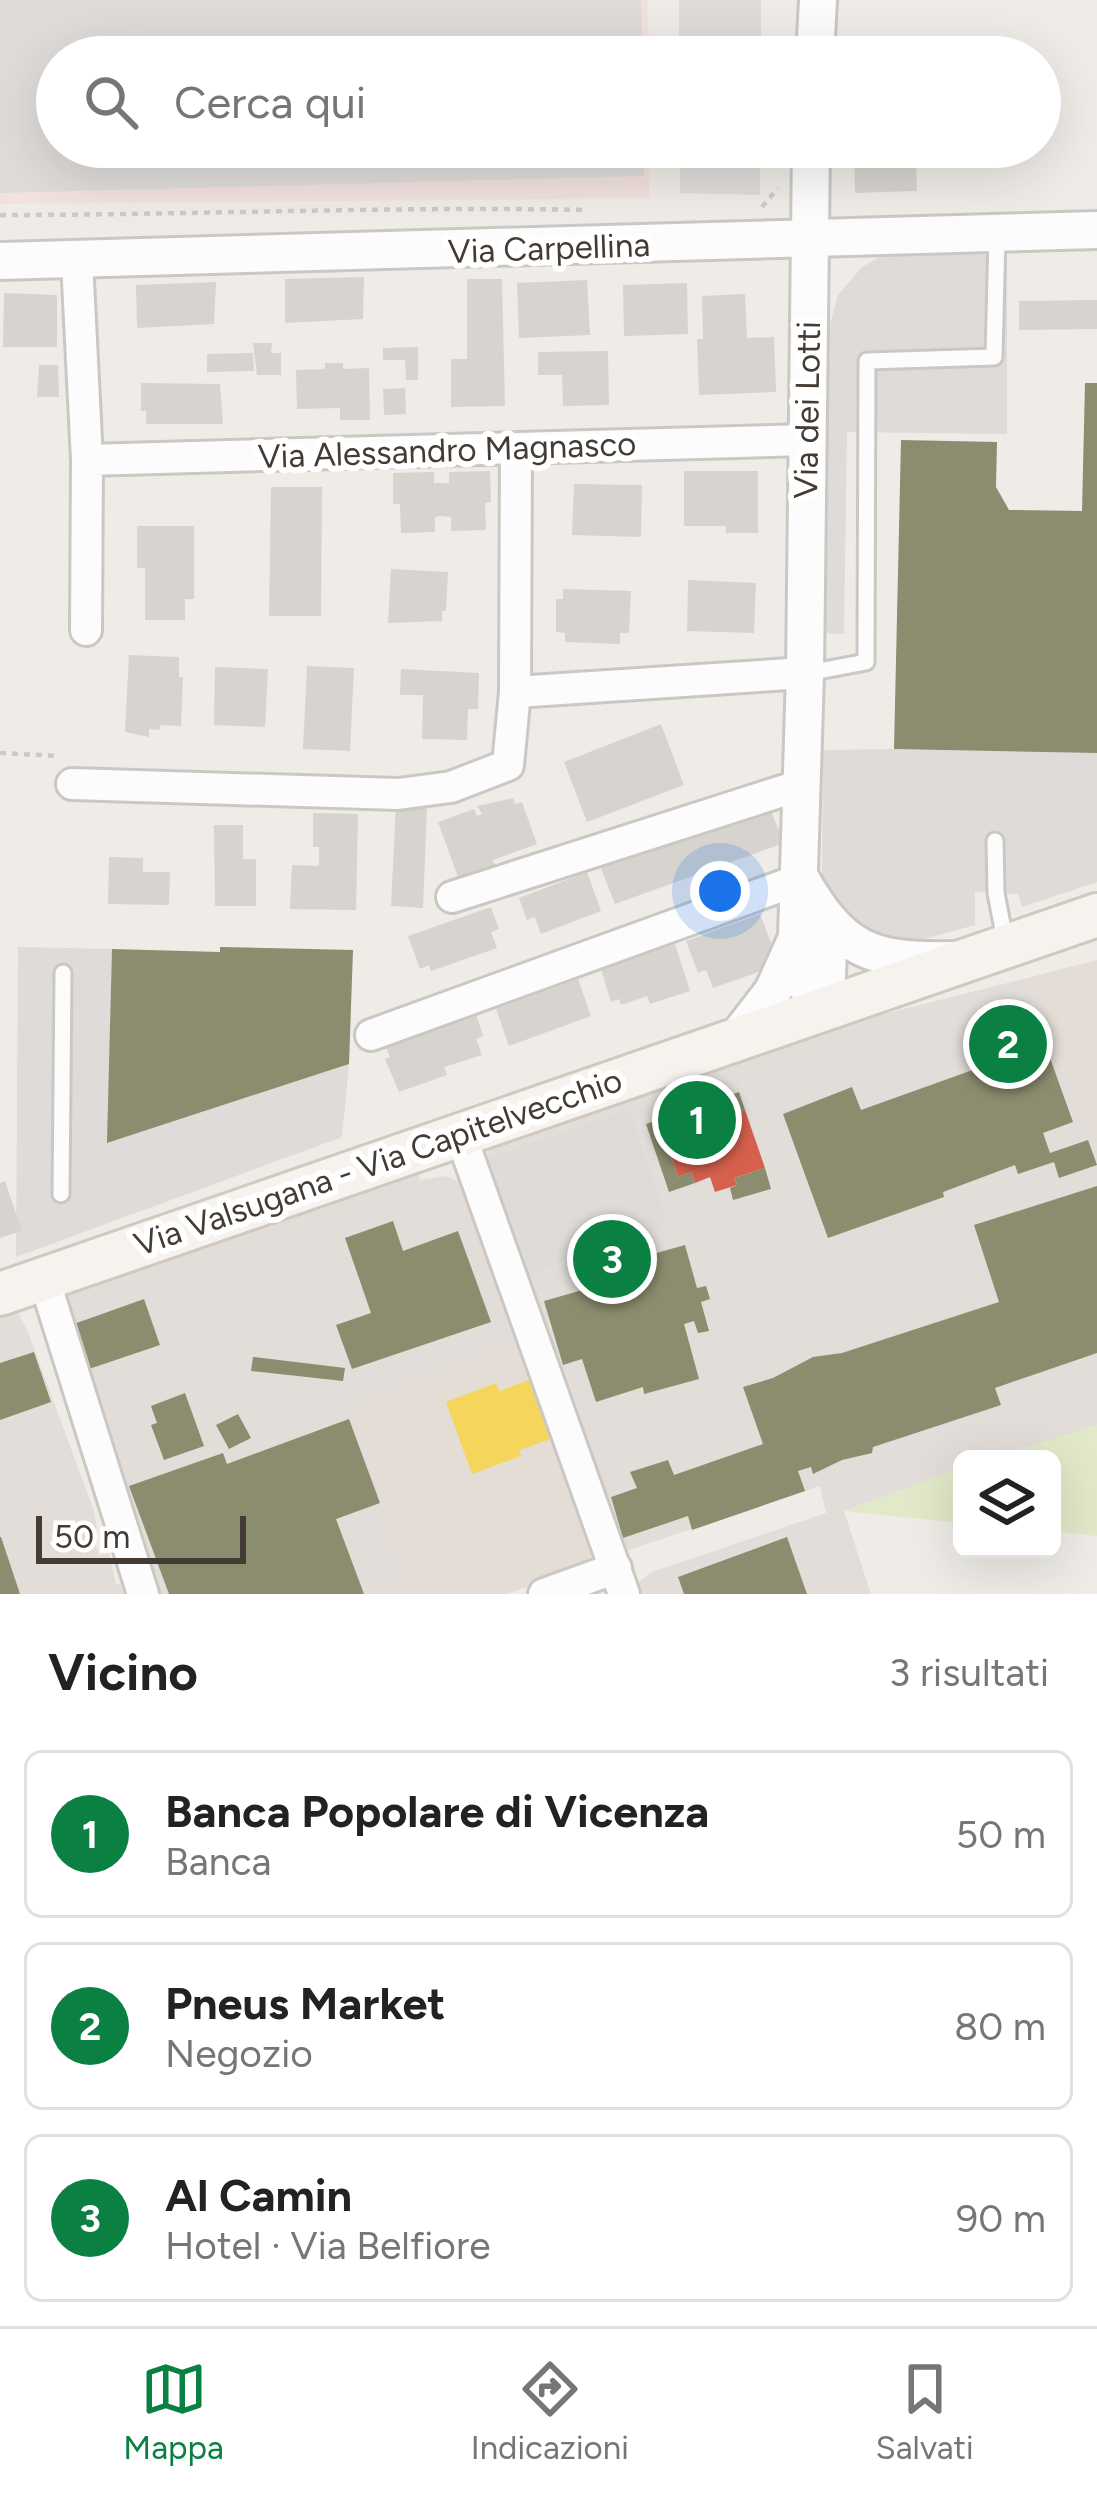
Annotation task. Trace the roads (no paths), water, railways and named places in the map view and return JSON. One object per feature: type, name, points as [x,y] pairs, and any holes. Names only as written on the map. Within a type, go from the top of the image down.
[{"type":"main road","name":"Via Valsugana - Via Capitelvecchio","points":[[0,1294],[1097,915]]},
{"type":"street","points":[[816,36],[818,0]]},
{"type":"street","name":"Via dei Lotti","points":[[810,168],[801,784],[804,982],[826,1007]]},
{"type":"street","name":"Via Carpellina","points":[[0,261],[1097,230]]},
{"type":"street","points":[[77,261],[87,460],[86,630]]},
{"type":"street","name":"Via Alessandro Magnasco","points":[[87,460],[806,440]]},
{"type":"street","points":[[72,784],[398,794],[451,787],[508,765],[515,692],[516,448]]},
{"type":"street","points":[[515,692],[805,673]]},
{"type":"street","points":[[452,897],[801,784]]},
{"type":"street","points":[[370,1035],[805,908],[860,950],[907,962],[986,953]]},
{"type":"street","name":"Via dei Lotti","points":[[736,1039],[773,991],[805,908]]},
{"type":"street","points":[[460,1133],[620,1581],[544,1594]]},
{"type":"street","points":[[44,1279],[143,1594]]},
{"type":"lane","points":[[805,673],[866,662],[867,361],[994,357],[998,235]]},
{"type":"lane","points":[[986,953],[996,893],[995,841]]},
{"type":"lane","points":[[61,1194],[64,974]]},
{"type":"place","name":"Pneus Market","points":[[1008,1044]]},
{"type":"place","name":"Banca Popolare di Vicenza","points":[[697,1120]]},
{"type":"place","name":"Al Camin","points":[[612,1259]]}]
